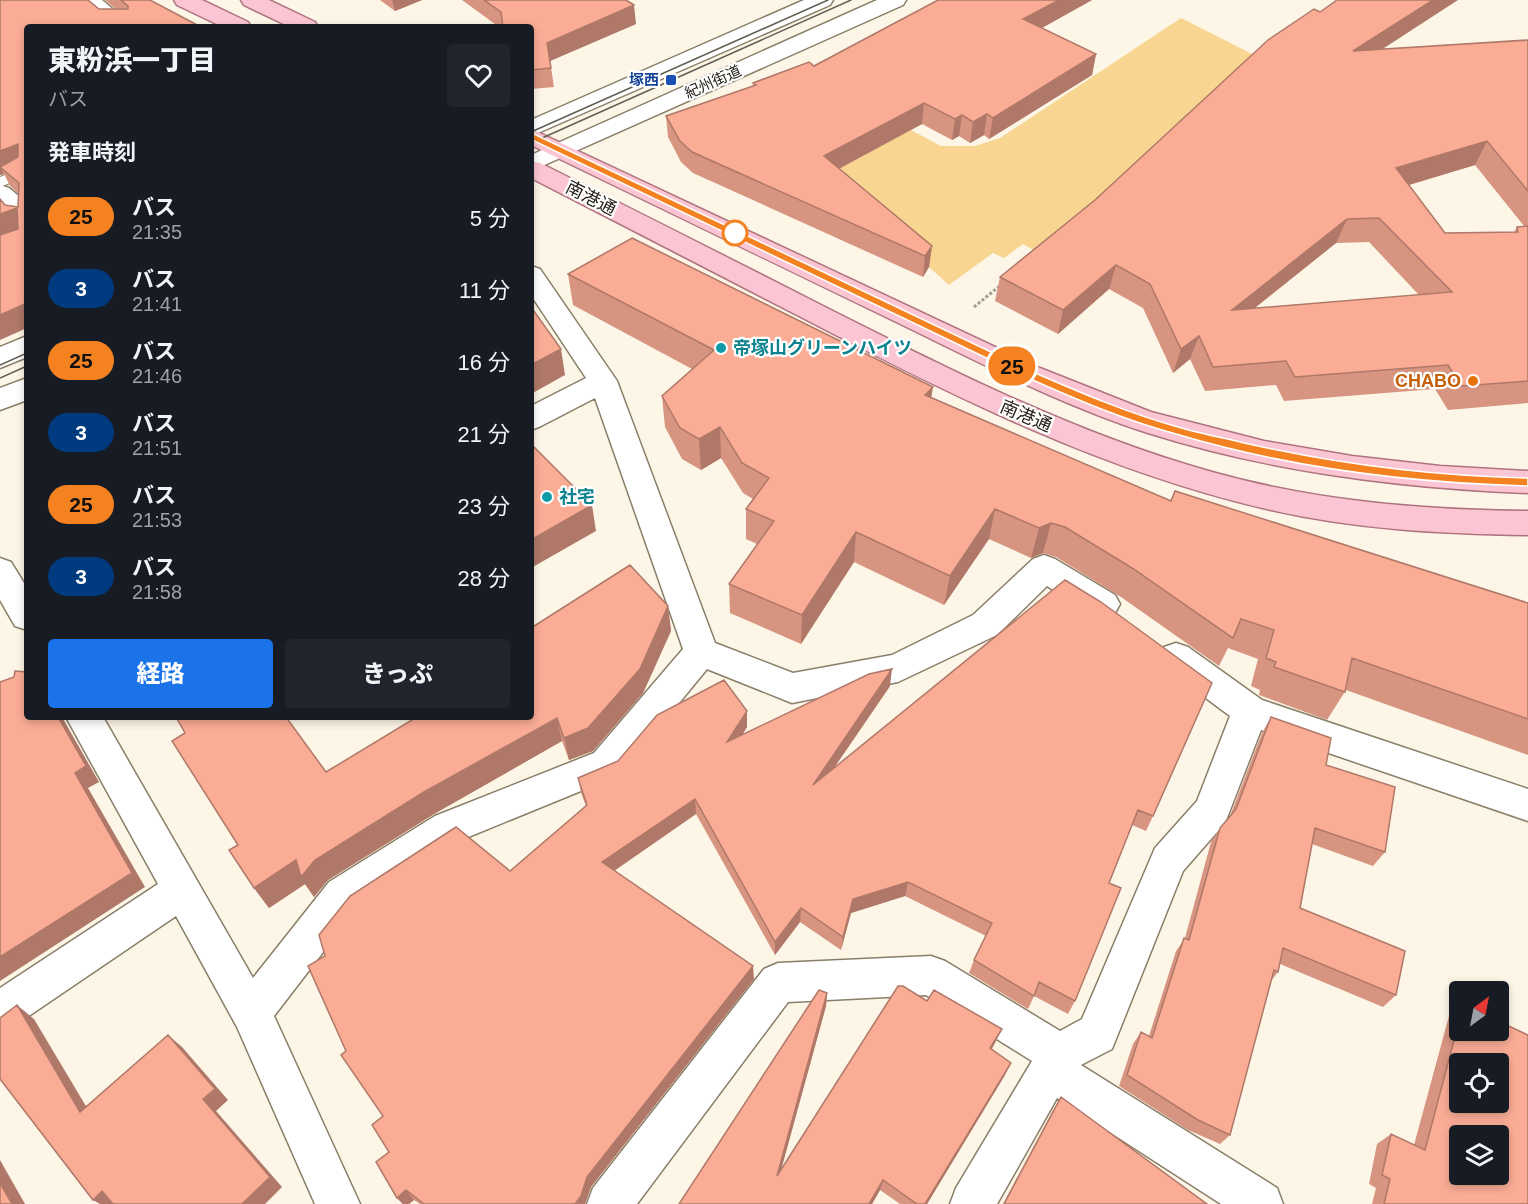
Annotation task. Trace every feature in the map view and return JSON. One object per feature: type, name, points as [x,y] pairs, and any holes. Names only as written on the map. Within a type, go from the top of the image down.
[{"type":"main road","points":[[185,0],[234,24]]},
{"type":"main road","points":[[252,0],[301,24]]},
{"type":"main road","name":"南港通","points":[[534,137],[1030,375],[1095,403],[1178,431],[1276,454],[1374,472],[1461,481],[1528,482]]},
{"type":"main road","name":"南港通","points":[[534,168],[955,386],[1048,426],[1133,457],[1189,476],[1272,498],[1371,513],[1460,523],[1528,523]]},
{"type":"street","points":[[88,0],[119,24]]},
{"type":"street","name":"紀州街道","points":[[534,128],[822,0]]},
{"type":"street","name":"紀州街道","points":[[534,164],[895,0]]},
{"type":"street","points":[[0,193],[24,214]]},
{"type":"street","points":[[534,279],[603,381],[701,652],[792,688],[898,668],[985,625],[1044,568],[1127,621]]},
{"type":"street","points":[[0,358],[24,347]]},
{"type":"street","points":[[534,417],[603,381]]},
{"type":"street","points":[[0,399],[24,389]]},
{"type":"street","points":[[0,571],[24,612]]},
{"type":"street","points":[[1155,642],[1250,711],[1528,805]]},
{"type":"street","points":[[251,1013],[343,895],[448,828],[607,764],[701,652]]},
{"type":"street","points":[[972,1204],[1055,1061],[1097,1034],[1168,860],[1212,811],[1250,711]]},
{"type":"street","points":[[86,720],[251,1013],[336,1204]]},
{"type":"street","points":[[0,1012],[182,890]]},
{"type":"street","points":[[609,1204],[778,983],[931,975],[1261,1204]]},
{"type":"lane","points":[[0,183],[24,171]]},
{"type":"path","points":[[965,314],[1002,284]]},
{"type":"shaded area","points":[[1181,18],[1258,57],[1197,115],[1035,251],[1023,244],[1004,258],[993,253],[949,285],[803,154],[817,80],[941,146],[975,146],[1000,138]]},
{"type":"building","points":[[0,0],[88,0],[99,9],[128,9],[128,6],[121,0],[150,0],[195,24],[24,24],[24,304],[0,315],[0,235],[18,229],[17,208],[0,214],[0,199],[5,205],[18,207],[19,183],[0,167],[18,157],[18,144],[0,151]]},
{"type":"building","points":[[484,0],[626,0],[634,5],[547,43],[551,68],[534,70],[534,24],[503,24],[501,12]]},
{"type":"building","points":[[938,0],[1059,0],[1023,19],[1096,54],[993,118],[987,114],[973,122],[962,115],[955,119],[924,103],[824,156],[932,246],[925,256],[692,152],[680,141],[666,116],[756,85],[753,83],[809,62],[814,66]]},
{"type":"building","points":[[1337,0],[1433,0],[1353,51],[1528,40],[1528,191],[1487,141],[1396,168],[1445,233],[1518,232],[1517,227],[1528,226],[1528,381],[1461,386],[1448,365],[1295,377],[1286,361],[1213,367],[1199,336],[1181,349],[1150,284],[1116,265],[1063,310],[1000,277],[1095,200],[1268,40],[1314,9],[1320,12]],"holes":[[[1379,218],[1452,292],[1232,310],[1347,219]]]},
{"type":"building","points":[[632,238],[933,387],[925,395],[1171,501],[1175,491],[1528,603],[1528,719],[1352,658],[1345,692],[1274,667],[1276,662],[1266,658],[1274,630],[1241,619],[1233,638],[1132,568],[1065,527],[1051,523],[1039,528],[995,509],[950,576],[856,532],[802,615],[729,584],[774,521],[746,509],[769,478],[742,463],[720,427],[699,439],[680,428],[662,396],[714,350],[568,274]]},
{"type":"building","points":[[534,311],[561,349],[534,363]]},
{"type":"building","points":[[534,447],[592,505],[534,538]]},
{"type":"building","points":[[630,565],[668,606],[640,669],[588,728],[564,738],[557,718],[424,792],[315,860],[301,877],[296,860],[254,888],[229,850],[238,845],[172,741],[185,733],[178,720],[288,720],[326,772],[412,720],[534,720],[534,626]]},
{"type":"building","points":[[1065,580],[1101,602],[1212,683],[1153,816],[1138,810],[1109,883],[1121,888],[1075,1001],[1039,982],[1034,996],[974,960],[992,923],[908,882],[853,899],[843,937],[801,908],[775,942],[695,799],[602,862],[753,966],[587,1177],[581,1196],[575,1204],[424,1204],[406,1190],[397,1198],[376,1162],[389,1152],[372,1125],[383,1116],[341,1055],[346,1051],[308,966],[325,956],[319,935],[350,896],[456,827],[510,871],[587,805],[578,778],[618,761],[657,715],[724,680],[747,711],[727,742],[869,674],[892,669],[813,785]]},
{"type":"building","points":[[15,671],[24,672],[24,720],[60,720],[86,766],[75,773],[132,873],[0,957],[0,682],[14,677]]},
{"type":"building","points":[[1271,717],[1331,738],[1326,765],[1395,787],[1385,852],[1315,828],[1300,908],[1405,951],[1396,995],[1283,948],[1278,972],[1274,970],[1230,1135],[1198,1120],[1127,1075],[1141,1032],[1152,1038],[1184,938],[1189,940],[1220,828],[1236,809]]},
{"type":"building","points":[[898,986],[903,986],[927,1001],[934,990],[1002,1029],[990,1048],[1011,1063],[925,1204],[917,1204],[883,1180],[869,1204],[679,1204],[819,990],[827,993],[777,1176]]},
{"type":"building","points":[[17,1005],[80,1112],[168,1035],[215,1089],[203,1099],[270,1177],[242,1204],[113,1204],[102,1191],[93,1200],[0,1079],[0,1018]]},
{"type":"building","points":[[1509,1026],[1528,1035],[1528,1204],[1384,1204],[1390,1179],[1382,1175],[1391,1134],[1425,1150],[1449,1059],[1449,1113],[1509,1113],[1509,1053],[1451,1053],[1454,1041],[1509,1041]]},
{"type":"building","points":[[1061,1097],[1207,1204],[1004,1204]]},
{"type":"building","points":[[0,1183],[12,1204],[0,1204]]},
{"type":"tram line","points":[[534,131],[828,0]]},
{"type":"tram line","points":[[534,142],[851,0]]},
{"type":"tram line","points":[[0,365],[24,354]]},
{"type":"tram line","points":[[0,378],[24,367]]},
{"type":"bus line","name":"25","points":[[534,137],[1030,375],[1095,403],[1178,431],[1276,454],[1374,472],[1461,481],[1528,482]]},
{"type":"place","name":"塚西","points":[[671,80]]},
{"type":"place","name":"帝塚山グリーンハイツ","points":[[721,348]]},
{"type":"place","name":"CHABO","points":[[1473,381]]},
{"type":"place","name":"社宅","points":[[547,497]]}]
